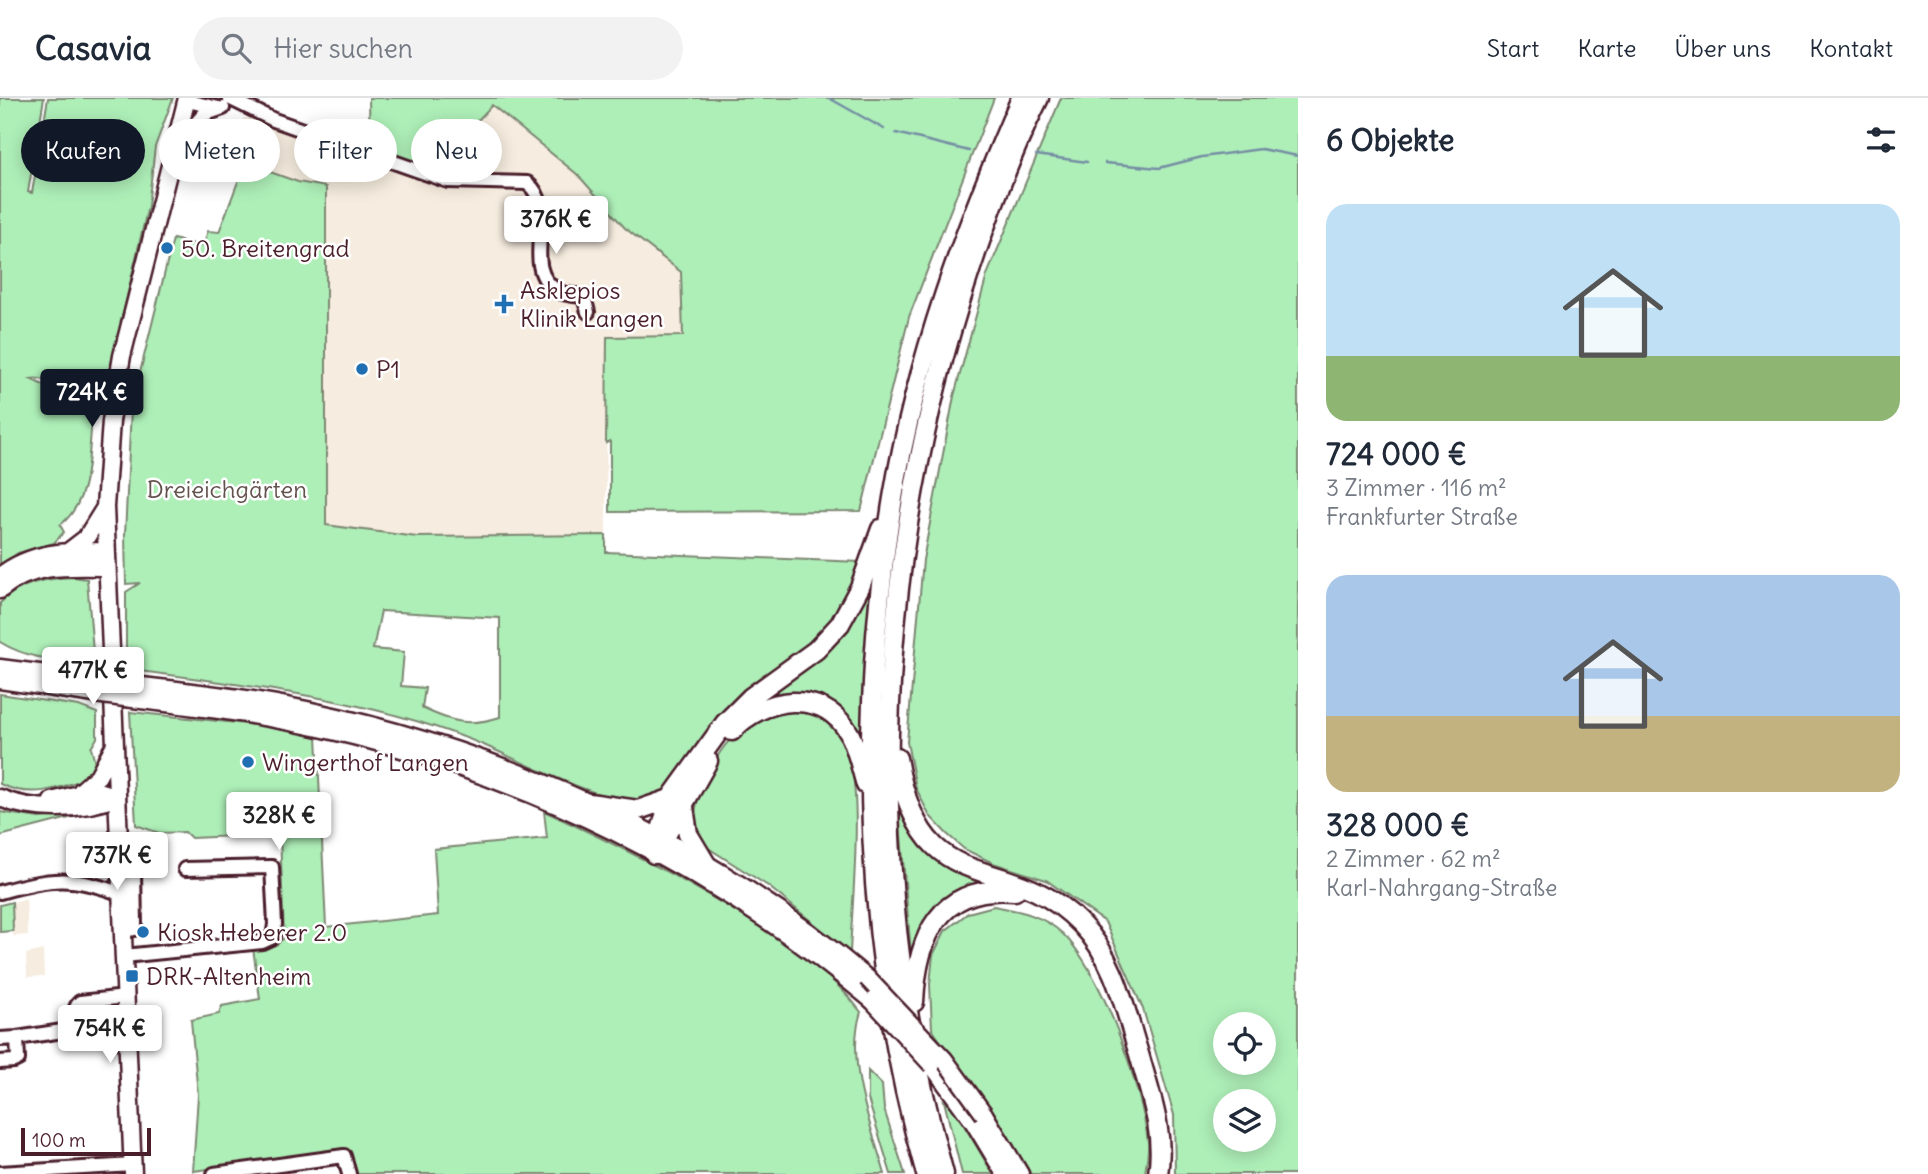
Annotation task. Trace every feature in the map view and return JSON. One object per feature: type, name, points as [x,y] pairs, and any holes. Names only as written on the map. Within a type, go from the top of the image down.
[{"type":"highway","points":[[659,844],[706,746],[740,708],[803,661],[835,631],[852,606],[893,496],[929,345],[959,249],[1021,98]]},
{"type":"highway","points":[[944,1174],[913,1041],[891,866],[889,710],[903,554],[929,412],[975,255],[1039,98]]},
{"type":"highway","points":[[893,496],[875,661],[872,809],[888,1009],[904,1088],[926,1174]]},
{"type":"highway","points":[[589,803],[638,810],[677,802],[737,725],[769,704],[793,701],[832,713],[849,733],[872,809]]},
{"type":"highway","points":[[889,710],[907,804],[925,836],[961,866],[1021,885],[1048,898],[1083,926],[1112,971],[1157,1119],[1160,1152],[1158,1174]]},
{"type":"highway","points":[[677,802],[688,834],[706,864]]},
{"type":"highway","points":[[913,1041],[915,986],[920,949],[934,921],[956,902],[983,891],[1008,890],[1048,898]]},
{"type":"main road","points":[[182,119],[187,99]]},
{"type":"main road","points":[[133,1170],[105,559],[105,507],[111,421],[122,356],[165,182]]},
{"type":"main road","points":[[69,551],[86,538],[105,507]]},
{"type":"main road","points":[[0,576],[28,559],[69,551],[105,559]]},
{"type":"main road","points":[[0,590],[12,580],[42,569],[105,559]]},
{"type":"main road","points":[[0,656],[33,673]]},
{"type":"main road","points":[[0,668],[95,687]]},
{"type":"main road","points":[[5,681],[276,704],[374,726],[530,777],[589,803],[659,844],[839,972],[908,1037],[978,1117],[1020,1174]]},
{"type":"main road","points":[[125,691],[279,719],[410,751],[527,791],[706,864],[837,952],[903,1012],[944,1059],[978,1117],[1004,1174]]},
{"type":"main road","points":[[83,799],[114,746]]},
{"type":"main road","points":[[0,798],[30,806],[83,799],[100,790],[117,797]]},
{"type":"main road","points":[[83,799],[103,809],[118,826]]},
{"type":"street","points":[[187,99],[226,103],[448,181],[518,181],[532,187],[540,199],[540,269],[555,289],[584,297],[588,312]]},
{"type":"street","points":[[199,119],[226,103]]},
{"type":"street","points":[[124,956],[262,942],[273,936],[275,924],[272,867],[185,869]]},
{"type":"street","points":[[123,931],[134,929],[135,925],[134,871]]},
{"type":"street","points":[[0,892],[31,883],[73,879],[88,881],[121,894]]},
{"type":"street","points":[[0,1039],[69,1030],[75,1023],[76,1008],[80,1002],[126,997]]},
{"type":"street","points":[[0,1062],[17,1060],[17,1038]]},
{"type":"street","points":[[214,1174],[298,1170],[344,1156],[349,1174]]},
{"type":"street","points":[[0,1173],[133,1170]]},
{"type":"shaded area","name":"Asklepios Klinik Langen","points":[[492,105],[578,175],[625,228],[681,272],[683,336],[607,338],[606,535],[417,537],[326,525],[326,187],[298,182],[397,182],[397,155],[411,160],[411,182],[502,182],[502,119],[479,119]]},
{"type":"shaded area","name":"Asklepios Klinik Langen","points":[[285,117],[294,120],[294,181],[280,176],[280,119],[243,119]]},
{"type":"shaded area","points":[[26,899],[28,935],[13,936],[12,902]]},
{"type":"shaded area","points":[[43,950],[44,976],[27,977],[26,954]]},
{"type":"green space","points":[[0,98],[44,98],[40,119],[21,119],[21,182],[30,182],[28,192],[32,193],[34,182],[145,182],[145,119],[44,119],[48,98],[173,98],[165,119],[159,119],[159,136],[155,147],[148,206],[101,408],[93,412],[55,384],[38,378],[30,379],[61,393],[92,420],[83,491],[78,504],[60,525],[64,532],[54,543],[18,553],[0,567]]},
{"type":"green space","points":[[369,98],[994,98],[909,317],[861,511],[610,512],[610,441],[606,443],[607,337],[683,336],[681,272],[625,228],[578,175],[492,105],[479,119],[411,119],[411,162],[397,157],[397,119],[369,119]]},
{"type":"green space","points":[[1061,98],[1298,98],[1298,1174],[1175,1174],[1174,1115],[1143,1009],[1105,922],[1046,880],[993,863],[964,849],[929,815],[916,788],[907,742],[923,560],[954,396],[987,275]]},
{"type":"green space","name":"Dreieichgärten","points":[[280,176],[294,182],[326,187],[326,525],[417,537],[606,535],[606,552],[861,562],[838,611],[824,629],[753,685],[724,713],[664,792],[651,802],[636,803],[594,792],[486,746],[399,716],[263,688],[126,669],[126,592],[140,583],[126,584],[125,535],[131,409],[173,239],[203,246],[208,231],[219,232],[238,182],[280,182]],"holes":[[[381,611],[500,618],[500,717],[479,722],[460,722],[422,708],[425,688],[401,686],[404,652],[373,649]]]},
{"type":"green space","points":[[874,573],[862,753],[824,704],[738,717],[822,656],[844,627]]},
{"type":"green space","points":[[74,577],[87,579],[94,664],[34,656],[0,642],[0,603],[25,586]]},
{"type":"green space","points":[[0,694],[79,706],[97,713],[97,738],[91,748],[95,763],[89,777],[34,792],[0,784]]},
{"type":"green space","points":[[792,708],[820,716],[832,723],[842,735],[849,754],[856,809],[850,953],[768,886],[702,844],[692,830],[697,803],[708,775],[732,738],[748,725],[766,716]]},
{"type":"green space","points":[[130,712],[247,724],[317,735],[326,927],[438,915],[434,849],[547,838],[544,811],[649,862],[726,905],[810,962],[838,985],[861,1012],[856,1051],[858,1072],[885,1174],[353,1174],[348,1151],[193,1171],[198,1095],[191,1020],[219,1014],[222,1006],[260,999],[253,948],[284,939],[280,834],[191,838],[185,832],[159,833],[136,825]]},
{"type":"green space","points":[[898,799],[919,836],[1008,885],[966,894],[912,966]]},
{"type":"green space","points":[[0,812],[39,818],[92,812],[0,836]]},
{"type":"green space","points":[[12,902],[13,931],[0,932],[0,905]]},
{"type":"green space","points":[[994,906],[1047,922],[1063,934],[1092,975],[1118,1032],[1138,1092],[1148,1142],[1145,1174],[1031,1174],[932,1029],[930,984],[933,955],[945,931],[968,913]]},
{"type":"green space","points":[[868,1071],[882,1085],[884,1109],[905,1174],[891,1174],[868,1099]]},
{"type":"green space","points":[[944,1101],[956,1112],[993,1174],[962,1174]]},
{"type":"waterway","points":[[829,98],[884,129]]},
{"type":"waterway","points":[[896,133],[969,151]]},
{"type":"waterway","points":[[1105,163],[1159,168],[1202,157],[1261,149],[1298,156]]},
{"type":"waterway","points":[[1036,155],[1087,162]]},
{"type":"place","name":"50. Breitengrad","points":[[167,248]]},
{"type":"place","name":"Asklepios Klinik Langen","points":[[504,304]]},
{"type":"place","name":"P1","points":[[362,369]]},
{"type":"place","name":"Wingerthof Langen","points":[[248,762]]},
{"type":"place","name":"Kiosk Heberer 2.0","points":[[143,932]]},
{"type":"place","name":"DRK-Altenheim","points":[[132,976]]}]
